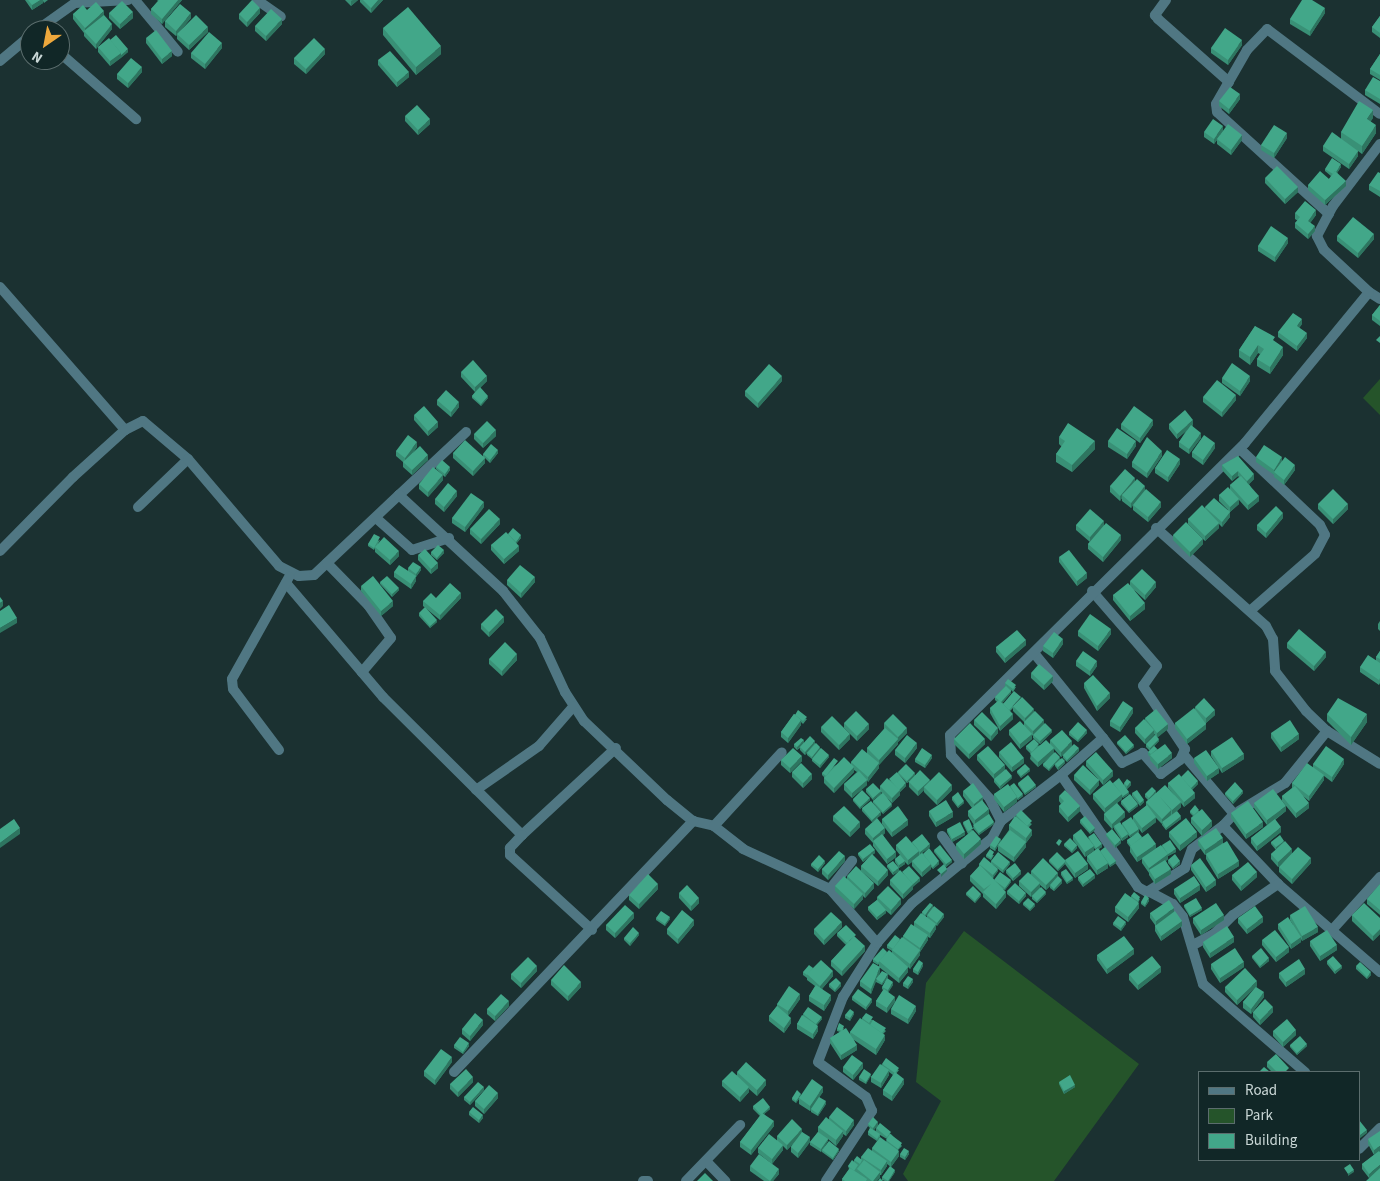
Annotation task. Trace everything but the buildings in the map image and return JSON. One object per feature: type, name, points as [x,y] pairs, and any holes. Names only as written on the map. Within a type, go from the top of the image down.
[{"type":"street","points":[[51,20],[75,3],[128,0]]},
{"type":"street","points":[[135,0],[178,52]]},
{"type":"street","points":[[257,0],[281,17]]},
{"type":"street","points":[[1166,0],[1155,15],[1158,19],[1229,82]]},
{"type":"street","points":[[1329,214],[1217,112],[1215,106],[1247,50],[1267,29],[1380,114]]},
{"type":"street","points":[[0,61],[20,44]]},
{"type":"street","points":[[70,62],[136,119]]},
{"type":"street","points":[[1380,144],[1329,214],[1318,241],[1369,292],[1380,299]]},
{"type":"street","points":[[0,287],[125,430]]},
{"type":"street","points":[[1001,821],[996,806],[951,755],[948,744],[962,720],[1034,653],[1092,591],[1240,448],[1369,292]]},
{"type":"street","points":[[0,551],[125,430],[138,422],[150,424],[188,459],[279,566],[362,672],[522,835]]},
{"type":"street","points":[[288,578],[314,575],[466,432]]},
{"type":"street","points":[[1240,448],[1320,525],[1325,534],[1315,554],[1251,610]]},
{"type":"street","points":[[138,507],[188,459]]},
{"type":"street","points":[[400,495],[449,538],[532,625],[573,707],[693,821],[714,826],[743,849],[830,889],[877,943]]},
{"type":"street","points":[[376,518],[412,550],[449,538]]},
{"type":"street","points":[[1156,528],[1251,610],[1271,632],[1275,671],[1327,731],[1380,764]]},
{"type":"street","points":[[327,563],[368,605],[391,638],[362,672]]},
{"type":"street","points":[[279,750],[232,689],[232,679],[288,578]]},
{"type":"street","points":[[1092,591],[1157,666],[1143,686],[1182,742],[1184,755],[1234,814]]},
{"type":"street","points":[[1034,653],[1104,738],[1122,764],[1142,753],[1161,774],[1184,755]]},
{"type":"street","points":[[476,790],[538,746],[573,707]]},
{"type":"street","points":[[1150,892],[1186,868],[1192,849],[1223,826],[1234,814],[1285,783],[1327,731]]},
{"type":"street","points":[[826,1181],[872,1112],[866,1097],[822,1068],[820,1050],[843,997],[877,943],[919,896],[962,864],[992,838],[1001,821],[1061,775],[1104,738]]},
{"type":"street","points":[[592,930],[510,854],[510,848],[616,748]]},
{"type":"street","points":[[714,826],[782,752]]},
{"type":"street","points":[[1061,775],[1138,887],[1173,904],[1193,945],[1203,984],[1304,1071]]},
{"type":"street","points":[[454,1072],[494,1025],[592,930],[693,821]]},
{"type":"street","points":[[1223,826],[1278,884],[1380,972]]},
{"type":"street","points":[[942,836],[962,864]]},
{"type":"street","points":[[830,889],[852,861]]},
{"type":"street","points":[[1332,930],[1380,878]]},
{"type":"street","points":[[1193,945],[1214,934],[1233,914],[1278,884]]},
{"type":"street","points":[[686,1181],[740,1126]]},
{"type":"street","points":[[1360,1147],[1380,1128]]},
{"type":"street","points":[[706,1161],[724,1181]]},
{"type":"street","points":[[643,1181],[648,1181]]},
{"type":"green space","points":[[1380,379],[1380,415],[1363,398]]},
{"type":"green space","points":[[964,931],[1139,1064],[1054,1181],[908,1181],[903,1174],[941,1101],[916,1082],[926,983]]}]
